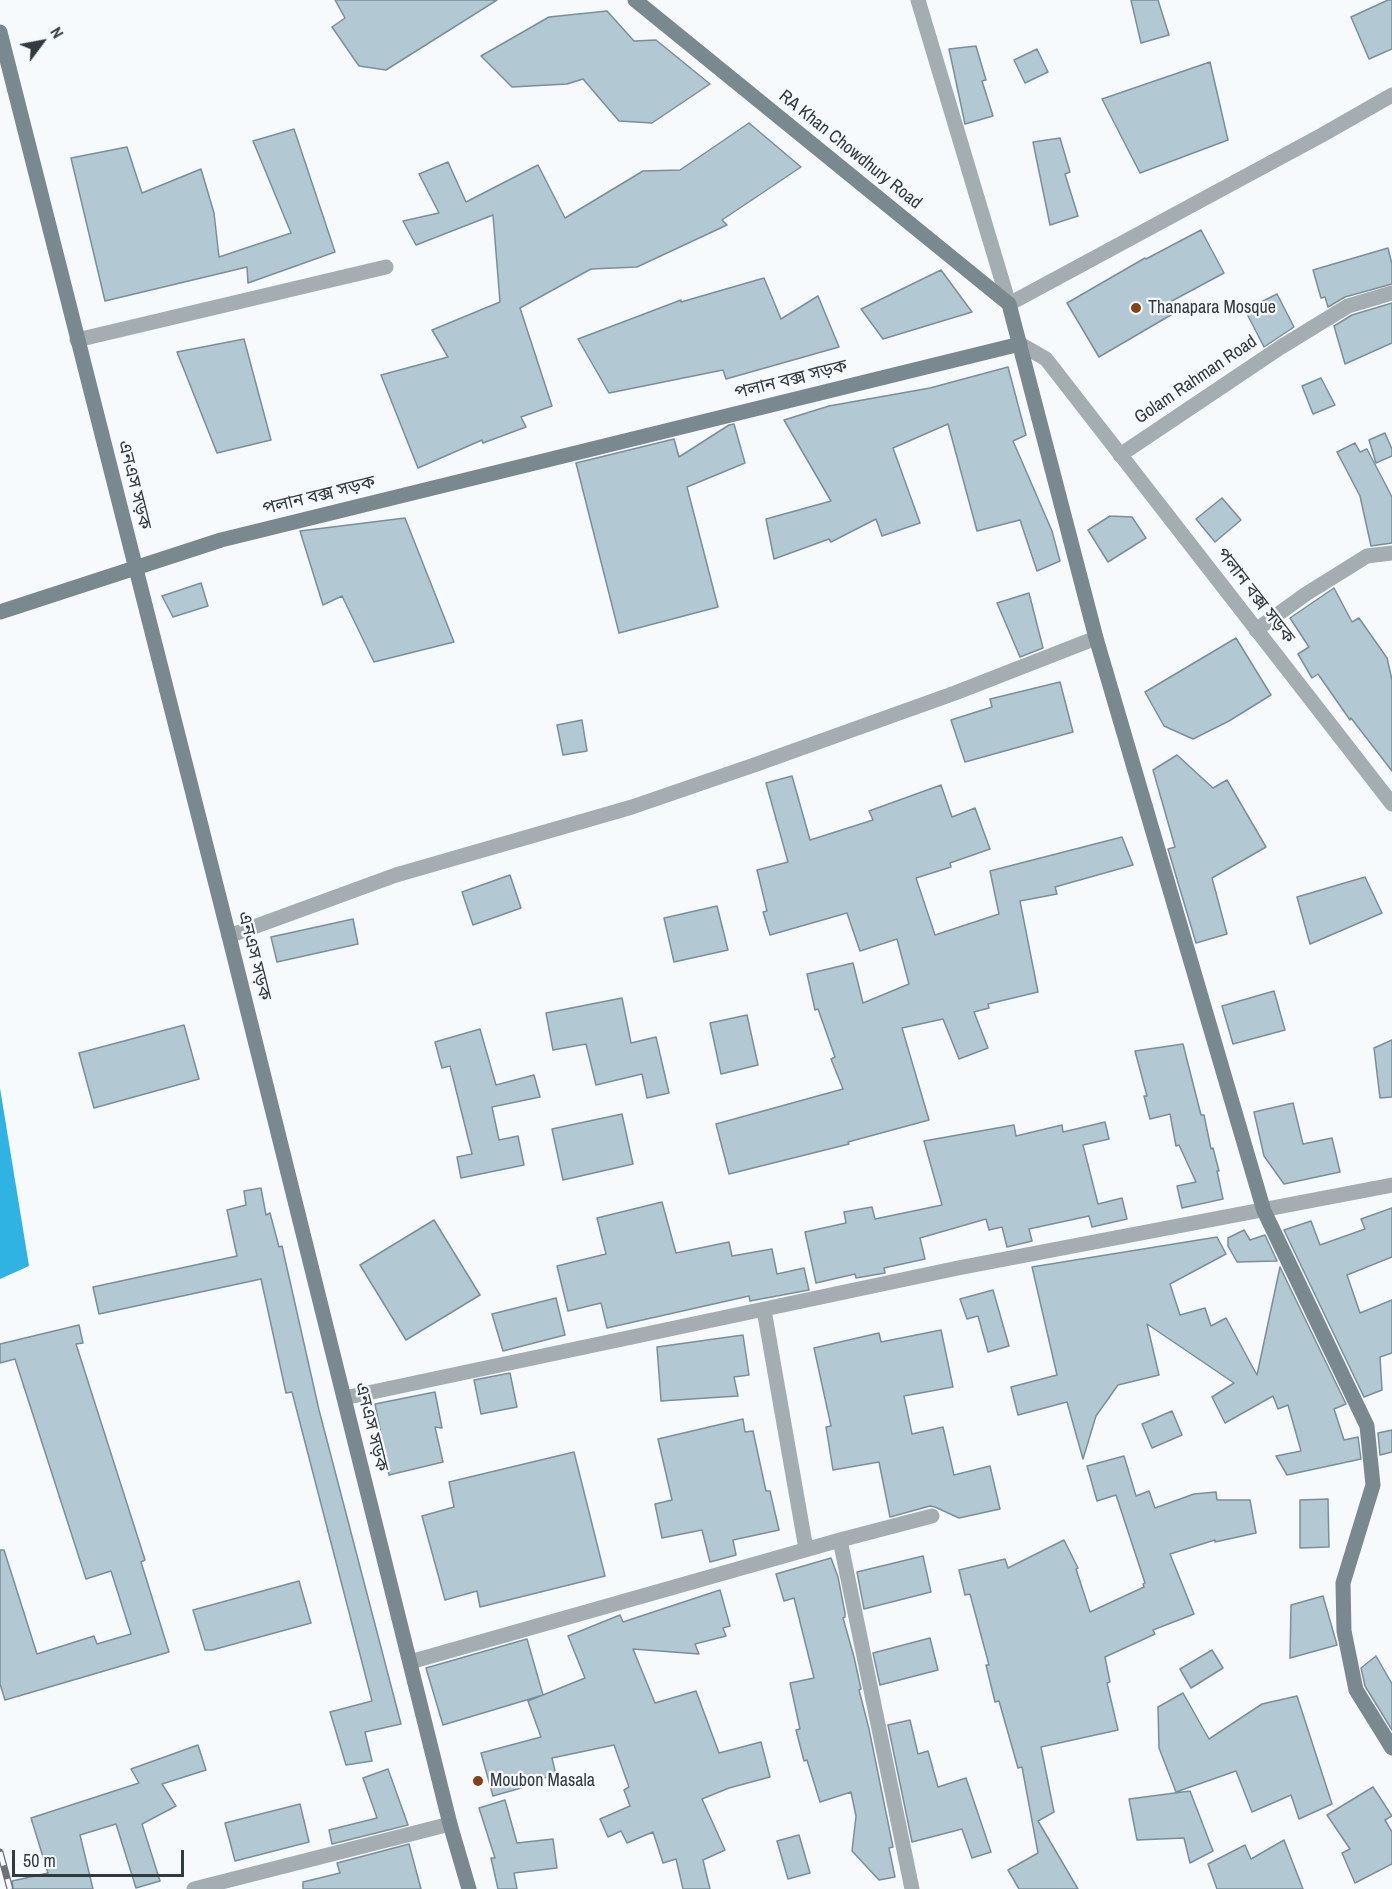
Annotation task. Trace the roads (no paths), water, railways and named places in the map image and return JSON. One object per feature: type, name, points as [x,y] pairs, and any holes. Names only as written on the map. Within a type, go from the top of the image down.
[{"type":"street","name":"RA Khan Chowdhury Road","points":[[635,0],[1009,304]]},
{"type":"street","points":[[918,0],[1009,304],[1096,638],[1264,1211],[1367,1426],[1373,1485],[1343,1583],[1344,1631],[1356,1690],[1392,1748]]},
{"type":"street","name":"এনএস সড়ক","points":[[0,32],[229,936],[450,1824],[469,1889]]},
{"type":"street","points":[[1009,304],[1392,95]]},
{"type":"street","points":[[78,340],[386,267]]},
{"type":"street","name":"Golam Rahman Road","points":[[1120,455],[1281,347],[1348,306],[1392,293]]},
{"type":"street","name":"পলান বক্স সড়ক","points":[[0,612],[221,540],[1020,344],[1046,359],[1392,804]]},
{"type":"street","points":[[1256,630],[1306,594],[1367,556],[1392,553]]},
{"type":"street","points":[[229,936],[396,875],[632,807],[955,693],[1096,638]]},
{"type":"street","points":[[344,1398],[958,1268],[1392,1185]]},
{"type":"street","points":[[764,1310],[806,1549]]},
{"type":"street","points":[[410,1662],[806,1549],[932,1516]]},
{"type":"street","points":[[840,1540],[912,1889]]},
{"type":"street","points":[[194,1889],[450,1824]]},
{"type":"water","points":[[0,1088],[29,1266],[0,1279]]},
{"type":"railway","points":[[0,1852],[10,1889]]},
{"type":"place","name":"Thanapara Mosque","points":[[1136,308]]},
{"type":"place","name":"Moubon Masala","points":[[478,1781]]}]
